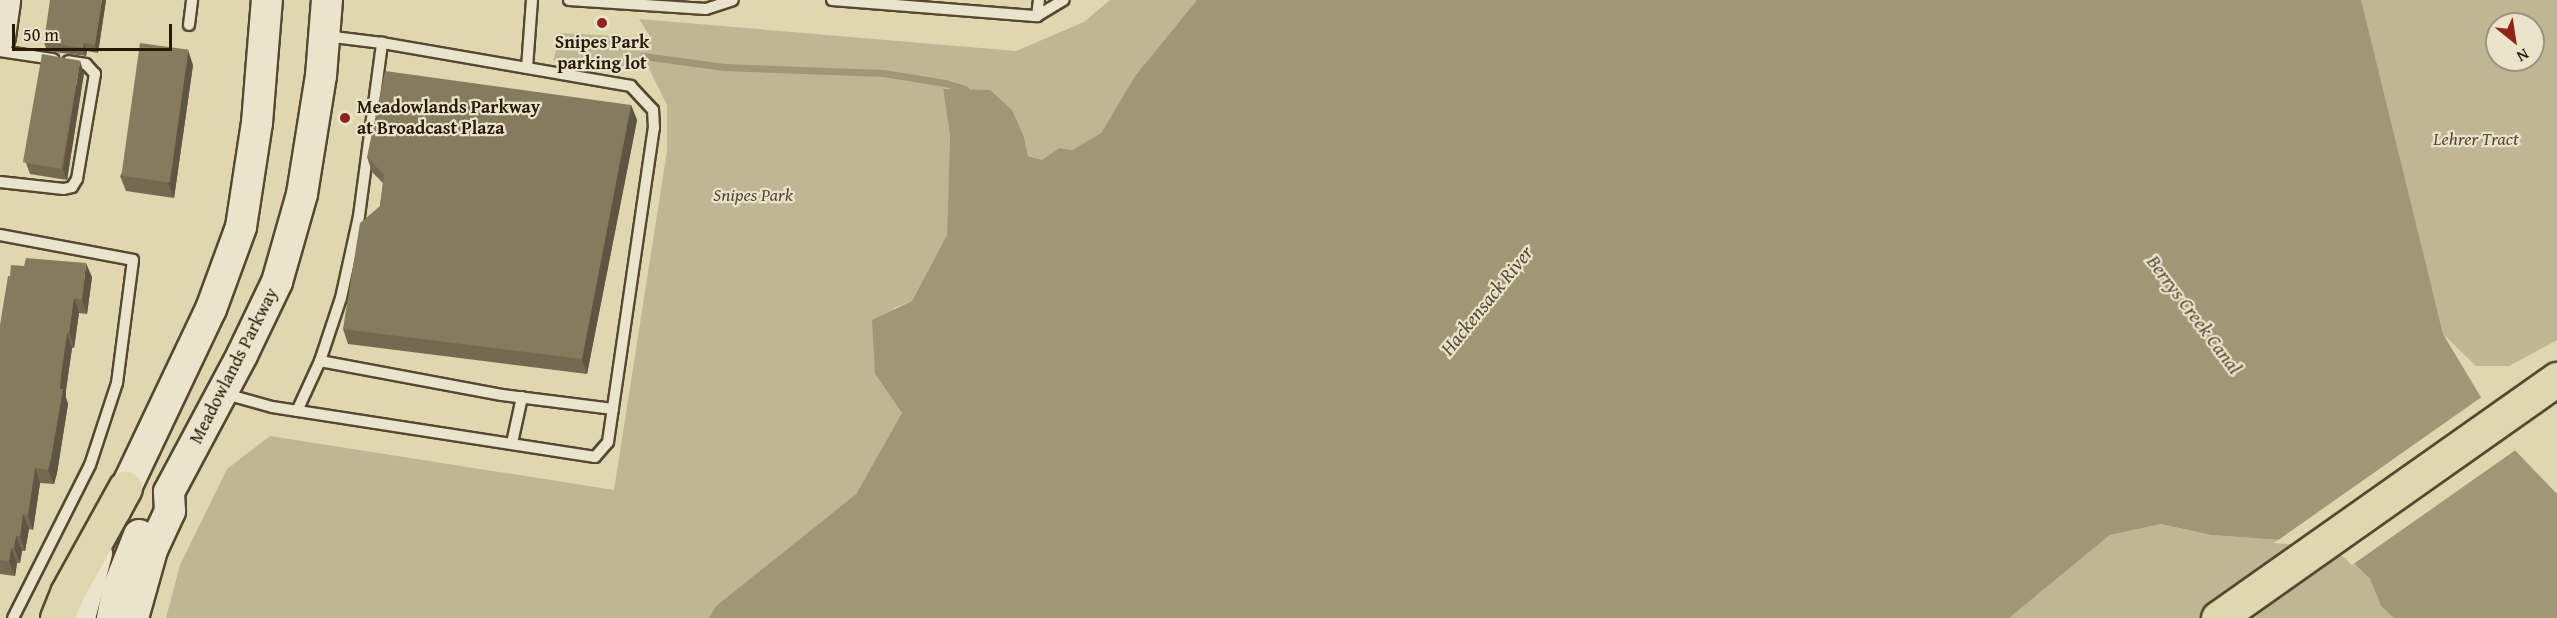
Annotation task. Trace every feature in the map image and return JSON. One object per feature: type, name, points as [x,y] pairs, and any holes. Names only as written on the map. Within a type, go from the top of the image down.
[{"type":"highway","points":[[2218,618],[2557,379]]},
{"type":"highway","points":[[57,618],[67,593],[125,488]]},
{"type":"main road","points":[[0,37],[5,0]]},
{"type":"main road","points":[[80,618],[96,557],[125,488],[211,309],[241,227],[257,123],[267,0]]},
{"type":"main road","name":"Meadowlands Parkway","points":[[133,618],[152,550],[170,511],[169,492],[277,282],[302,194],[321,76],[327,0]]},
{"type":"main road","points":[[112,618],[118,588],[134,546],[154,503],[169,492]]},
{"type":"lane","points":[[189,25],[192,0]]},
{"type":"lane","points":[[526,68],[532,0]]},
{"type":"lane","points":[[569,0],[706,9],[733,0]]},
{"type":"lane","points":[[832,0],[1037,16],[1064,0]]},
{"type":"lane","points":[[1037,16],[1039,0]]},
{"type":"lane","points":[[221,393],[272,407],[595,457],[608,442],[654,128],[653,110],[631,86],[382,43],[325,36]]},
{"type":"lane","points":[[297,411],[320,361],[341,298],[360,216],[382,43]]},
{"type":"lane","points":[[0,51],[86,64],[95,74],[77,178],[72,187],[64,189],[0,182]]},
{"type":"lane","points":[[0,235],[133,260],[117,383],[90,465],[13,618]]},
{"type":"lane","points":[[320,361],[522,397],[613,409]]},
{"type":"lane","points":[[512,443],[522,397]]},
{"type":"green space","name":"Snipes Park","points":[[1110,0],[1197,0],[1135,76],[1101,133],[1072,150],[1059,148],[1042,160],[1028,156],[1024,137],[943,89],[950,136],[947,235],[912,301],[894,308],[875,374],[902,413],[856,494],[716,606],[709,618],[166,618],[180,565],[227,469],[270,436],[614,490],[667,151],[667,105],[649,69],[553,61],[561,33],[651,38],[639,19],[1016,51],[1084,22]]},
{"type":"green space","name":"Lehrer Tract","points":[[2359,0],[2557,0],[2557,340],[2509,366],[2476,366],[2443,334]]},
{"type":"green space","points":[[2161,524],[2211,535],[2335,544],[2370,579],[2381,606],[2394,618],[2009,618],[2110,535]]},
{"type":"water","points":[[1197,0],[2361,0],[2443,334],[2509,444],[2557,494],[2557,618],[2394,618],[2381,606],[2370,579],[2335,544],[2211,535],[2161,524],[2110,535],[2009,618],[709,618],[716,606],[856,494],[902,413],[875,374],[872,320],[912,301],[947,235],[950,136],[943,89],[990,90],[1012,110],[1024,137],[1028,156],[1042,160],[1059,148],[1072,150],[1101,133],[1135,76]]},
{"type":"pier","points":[[2483,396],[2517,449],[2352,565],[2333,547],[2274,543]]},
{"type":"building","points":[[50,0],[102,0],[95,45],[84,43],[83,48],[44,42]]},
{"type":"building","points":[[140,43],[189,50],[170,183],[121,176]]},
{"type":"building","points":[[42,54],[80,61],[61,169],[23,162]]},
{"type":"building","points":[[385,71],[631,105],[582,359],[343,329],[360,223],[380,206],[384,175],[367,157]]},
{"type":"building","points":[[26,258],[86,263],[82,300],[74,298],[69,333],[67,333],[60,389],[63,389],[51,459],[48,470],[35,468],[28,515],[23,514],[20,536],[16,536],[9,561],[0,560],[0,325],[11,265],[24,266]]},
{"type":"waterway","points":[[643,56],[724,67],[883,73],[945,83],[965,89]]},
{"type":"place","name":"Snipes Park parking lot","points":[[602,23]]},
{"type":"place","name":"Meadowlands Parkway at Broadcast Plaza","points":[[345,118]]},
{"type":"water label","name":"Hackensack River","points":[[1486,300]]},
{"type":"water label","name":"Berrys Creek Canal","points":[[2195,314]]}]
